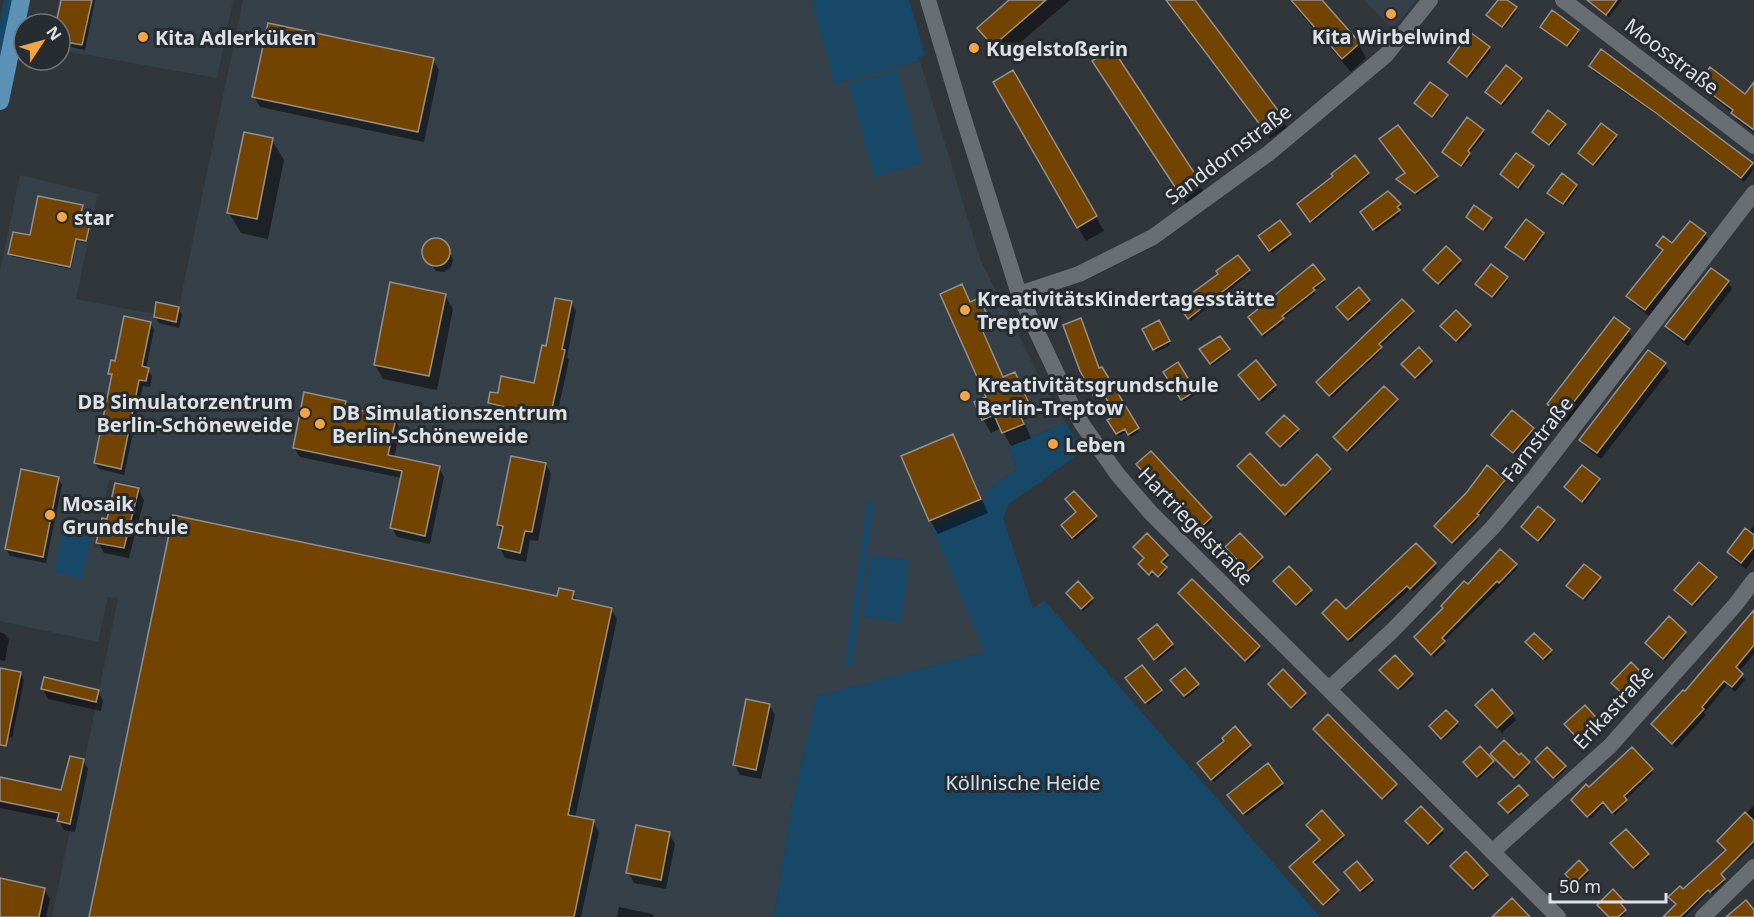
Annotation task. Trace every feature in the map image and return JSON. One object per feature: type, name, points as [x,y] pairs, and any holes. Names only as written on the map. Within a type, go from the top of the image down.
[{"type":"main road","points":[[0,101],[21,0]]},
{"type":"street","name":"Hartriegelstraße","points":[[928,0],[1019,294],[1070,402],[1118,475],[1158,519],[1558,917]]},
{"type":"street","name":"Sanddornstraße","points":[[1019,294],[1079,274],[1162,231],[1269,153],[1386,55],[1430,0]]},
{"type":"street","name":"Moosstraße","points":[[1563,0],[1754,146]]},
{"type":"street","name":"Farnstraße","points":[[1329,689],[1400,624],[1493,527],[1535,477],[1754,194]]},
{"type":"street","name":"Erikastraße","points":[[1492,852],[1610,746],[1736,604],[1754,580]]},
{"type":"street","points":[[1703,917],[1754,867]]},
{"type":"shaded area","name":"Kita Adlerküken","points":[[59,0],[233,0],[217,78],[72,52],[72,12],[56,12]]},
{"type":"shaded area","points":[[243,0],[812,0],[834,83],[920,61],[980,259],[1065,422],[1008,447],[1017,469],[986,491],[987,495],[982,506],[985,652],[816,697],[791,809],[774,917],[52,917],[118,599],[108,597],[98,642],[0,621],[0,271],[20,175],[98,194],[76,299],[154,314],[154,317],[176,321]],"holes":[[[109,480],[142,487],[127,554],[93,547]]]},
{"type":"shaded area","name":"Kita Wirbelwind","points":[[1364,0],[1416,0],[1393,29]]},
{"type":"green space","points":[[4,0],[15,0],[0,70],[0,21]]},
{"type":"green space","points":[[812,0],[909,0],[925,55],[919,57],[920,61],[834,84]]},
{"type":"green space","points":[[897,70],[922,163],[874,177],[848,83]]},
{"type":"green space","name":"Köllnische Heide","points":[[1065,422],[1083,451],[1009,504],[1003,518],[1033,609],[1044,600],[1320,917],[774,917],[791,809],[816,696],[985,652],[932,528],[982,506],[987,495],[985,491],[1017,469],[1008,447]]},
{"type":"green space","points":[[867,502],[874,503],[852,666],[845,665]]},
{"type":"green space","points":[[65,520],[93,525],[83,578],[54,572]]},
{"type":"green space","points":[[870,555],[909,560],[901,622],[863,617]]},
{"type":"building","points":[[61,0],[92,0],[82,45],[72,43],[72,12],[58,12]]},
{"type":"building","points":[[1009,0],[1046,0],[993,46],[977,28]]},
{"type":"building","points":[[1166,0],[1195,0],[1280,113],[1261,126]]},
{"type":"building","points":[[1291,0],[1322,0],[1360,43],[1342,59]]},
{"type":"building","points":[[1498,0],[1507,0],[1517,7],[1502,27],[1486,15]]},
{"type":"building","points":[[1587,0],[1617,0],[1606,15]]},
{"type":"building","points":[[1552,10],[1579,30],[1567,46],[1540,27]]},
{"type":"building","points":[[268,23],[434,58],[418,132],[252,97]]},
{"type":"building","points":[[1470,32],[1490,47],[1467,77],[1448,62]]},
{"type":"building","points":[[1112,48],[1199,180],[1179,193],[1092,61]]},
{"type":"building","points":[[1601,49],[1753,163],[1741,178],[1656,113],[1589,66]]},
{"type":"building","points":[[1506,65],[1522,78],[1501,104],[1485,92]]},
{"type":"building","points":[[1710,67],[1745,94],[1754,82],[1754,130],[1731,113],[1733,110],[1698,84]]},
{"type":"building","points":[[1013,70],[1097,216],[1077,228],[993,82]]},
{"type":"building","points":[[1430,82],[1448,95],[1432,117],[1414,103]]},
{"type":"building","points":[[1548,110],[1566,124],[1549,145],[1532,132]]},
{"type":"building","points":[[1467,117],[1484,130],[1468,151],[1470,153],[1461,166],[1442,152]]},
{"type":"building","points":[[1601,123],[1617,135],[1593,165],[1578,153]]},
{"type":"building","points":[[1398,125],[1438,176],[1415,193],[1396,179],[1405,173],[1379,139]]},
{"type":"building","points":[[244,132],[273,138],[257,219],[227,213]]},
{"type":"building","points":[[1516,153],[1534,166],[1518,188],[1500,174]]},
{"type":"building","points":[[1355,155],[1369,173],[1310,222],[1297,204],[1333,176],[1331,174]]},
{"type":"building","points":[[1562,173],[1577,185],[1563,204],[1547,193]]},
{"type":"building","points":[[1388,191],[1401,204],[1397,207],[1400,210],[1373,230],[1360,212]]},
{"type":"building","points":[[38,196],[83,205],[81,213],[92,215],[86,241],[76,239],[70,267],[8,254],[13,232],[30,235]]},
{"type":"building","points":[[1474,205],[1492,218],[1483,230],[1466,217]]},
{"type":"building","points":[[1526,219],[1544,233],[1524,260],[1505,247]]},
{"type":"building","points":[[1280,220],[1291,234],[1269,251],[1258,236]]},
{"type":"building","points":[[1690,221],[1706,233],[1645,310],[1626,296],[1663,250],[1656,245],[1663,236],[1672,243]]},
{"type":"building","points":[[436,238],[446,242],[450,252],[446,262],[436,266],[426,262],[422,252],[426,242]]},
{"type":"building","points":[[1446,246],[1461,260],[1438,284],[1423,270]]},
{"type":"building","points":[[1238,255],[1250,270],[1188,319],[1177,304],[1218,274],[1216,271]]},
{"type":"building","points":[[1313,264],[1325,279],[1313,288],[1315,290],[1282,316],[1284,318],[1262,335],[1248,317]]},
{"type":"building","points":[[1491,264],[1508,277],[1492,297],[1475,284]]},
{"type":"building","points":[[1711,268],[1729,281],[1684,340],[1665,326]]},
{"type":"building","points":[[390,282],[446,294],[429,376],[374,365]]},
{"type":"building","points":[[962,284],[970,302],[979,298],[986,312],[976,316],[1003,377],[1015,372],[1028,401],[1016,406],[1024,424],[1002,433],[994,415],[982,420],[974,402],[986,397],[940,294]]},
{"type":"building","points":[[1359,287],[1370,300],[1348,320],[1336,307]]},
{"type":"building","points":[[555,298],[572,301],[562,349],[565,350],[550,417],[488,403],[490,392],[498,393],[501,376],[534,383],[542,345],[546,346]]},
{"type":"building","points":[[1402,299],[1414,311],[1379,344],[1382,347],[1329,396],[1316,382]]},
{"type":"building","points":[[156,302],[179,307],[176,322],[154,317]]},
{"type":"building","points":[[1456,310],[1471,325],[1456,341],[1440,326]]},
{"type":"building","points":[[124,316],[151,322],[142,366],[149,368],[146,381],[139,380],[121,469],[94,463],[112,374],[108,374],[111,360],[115,361]]},
{"type":"building","points":[[1614,317],[1630,329],[1563,416],[1547,404]]},
{"type":"building","points":[[1081,318],[1099,368],[1102,367],[1139,428],[1128,435],[1125,429],[1116,434],[1107,420],[1116,415],[1103,393],[1094,397],[1080,371],[1063,325]]},
{"type":"building","points":[[1159,320],[1170,341],[1153,350],[1142,329]]},
{"type":"building","points":[[1220,336],[1230,349],[1210,364],[1199,349]]},
{"type":"building","points":[[1419,347],[1432,361],[1415,378],[1401,364]]},
{"type":"building","points":[[1648,350],[1666,363],[1597,453],[1579,440]]},
{"type":"building","points":[[1256,360],[1276,385],[1259,400],[1238,375]]},
{"type":"building","points":[[1178,362],[1196,391],[1181,400],[1163,372]]},
{"type":"building","points":[[1384,386],[1398,399],[1347,451],[1333,437]]},
{"type":"building","points":[[304,392],[346,401],[345,407],[396,418],[388,455],[440,466],[425,536],[390,528],[402,471],[293,448]]},
{"type":"building","points":[[1512,410],[1534,428],[1513,453],[1491,435]]},
{"type":"building","points":[[1284,415],[1299,429],[1280,447],[1266,433]]},
{"type":"building","points":[[953,434],[981,499],[929,521],[901,456]]},
{"type":"building","points":[[1151,451],[1212,517],[1196,532],[1173,508],[1178,504],[1160,484],[1157,488],[1136,464]]},
{"type":"building","points":[[1250,453],[1281,486],[1283,484],[1285,486],[1317,454],[1331,469],[1285,515],[1237,466]]},
{"type":"building","points":[[511,456],[546,463],[532,532],[525,531],[520,553],[498,548],[503,526],[497,525]]},
{"type":"building","points":[[1487,465],[1505,480],[1477,514],[1479,515],[1452,543],[1434,526],[1467,492]]},
{"type":"building","points":[[1582,465],[1600,479],[1582,502],[1564,487]]},
{"type":"building","points":[[21,469],[59,477],[43,557],[5,549]]},
{"type":"building","points":[[115,483],[139,488],[124,548],[96,543],[102,518],[107,519]]},
{"type":"building","points":[[1074,491],[1097,516],[1072,538],[1061,525],[1076,512],[1065,499]]},
{"type":"building","points":[[1538,506],[1555,520],[1538,541],[1521,527]]},
{"type":"building","points":[[173,515],[557,596],[559,588],[574,591],[572,599],[612,608],[568,815],[594,820],[574,917],[89,917]]},
{"type":"building","points":[[1745,528],[1754,535],[1754,547],[1741,563],[1727,552]]},
{"type":"building","points":[[1147,533],[1168,555],[1161,562],[1167,567],[1158,577],[1152,571],[1149,575],[1138,564],[1144,558],[1133,547]]},
{"type":"building","points":[[1240,533],[1263,557],[1248,571],[1225,547]]},
{"type":"building","points":[[1416,543],[1436,563],[1410,589],[1407,586],[1348,640],[1322,613],[1336,599],[1346,609]]},
{"type":"building","points":[[1500,549],[1517,564],[1499,583],[1497,581],[1442,638],[1445,641],[1431,655],[1414,637],[1443,608],[1441,606],[1464,581],[1468,584]]},
{"type":"building","points":[[1699,562],[1717,577],[1692,605],[1674,590]]},
{"type":"building","points":[[1584,564],[1601,577],[1583,599],[1566,586]]},
{"type":"building","points":[[1289,566],[1312,590],[1296,605],[1273,581]]},
{"type":"building","points":[[1192,579],[1260,646],[1245,661],[1178,593]]},
{"type":"building","points":[[1078,581],[1093,598],[1081,609],[1066,593]]},
{"type":"building","points":[[1754,610],[1754,645],[1736,667],[1743,674],[1732,687],[1724,681],[1702,707],[1704,709],[1672,744],[1651,724],[1683,690],[1685,691]]},
{"type":"building","points":[[1669,616],[1686,632],[1663,659],[1645,643]]},
{"type":"building","points":[[1157,624],[1173,644],[1154,660],[1138,639]]},
{"type":"building","points":[[1534,633],[1552,650],[1543,659],[1525,642]]},
{"type":"building","points":[[1395,655],[1413,674],[1398,689],[1379,670]]},
{"type":"building","points":[[1631,662],[1648,679],[1628,699],[1611,683]]},
{"type":"building","points":[[1142,665],[1162,690],[1145,703],[1125,678]]},
{"type":"building","points":[[0,668],[21,672],[6,746],[0,745]]},
{"type":"building","points":[[1185,668],[1199,684],[1184,696],[1170,680]]},
{"type":"building","points":[[1283,669],[1306,693],[1291,708],[1268,684]]},
{"type":"building","points":[[44,677],[99,690],[96,702],[41,689]]},
{"type":"building","points":[[1492,689],[1513,713],[1497,728],[1475,705]]},
{"type":"building","points":[[746,699],[770,704],[756,770],[733,765]]},
{"type":"building","points":[[1585,705],[1601,723],[1581,742],[1564,724]]},
{"type":"building","points":[[1446,710],[1458,722],[1441,739],[1429,726]]},
{"type":"building","points":[[1328,714],[1397,784],[1382,799],[1313,729]]},
{"type":"building","points":[[1235,726],[1251,745],[1211,780],[1197,763],[1224,741],[1222,738]]},
{"type":"building","points":[[1504,740],[1530,762],[1514,778],[1490,754]]},
{"type":"building","points":[[1480,746],[1494,761],[1477,777],[1463,762]]},
{"type":"building","points":[[1547,747],[1566,766],[1553,778],[1535,759]]},
{"type":"building","points":[[1632,747],[1653,769],[1624,796],[1627,800],[1612,813],[1603,802],[1587,817],[1571,800],[1586,784],[1589,787]]},
{"type":"building","points":[[70,756],[84,759],[70,824],[57,821],[59,813],[0,801],[0,777],[61,790]]},
{"type":"building","points":[[1268,763],[1283,783],[1243,814],[1227,795]]},
{"type":"building","points":[[1519,785],[1528,795],[1508,813],[1498,803]]},
{"type":"building","points":[[1421,806],[1443,829],[1428,844],[1405,821]]},
{"type":"building","points":[[1322,810],[1344,835],[1313,862],[1339,890],[1323,905],[1289,867],[1320,840],[1306,825]]},
{"type":"building","points":[[1745,812],[1754,821],[1754,841],[1721,874],[1725,879],[1710,892],[1708,890],[1680,917],[1663,917],[1676,904],[1668,897],[1680,886],[1683,889],[1726,850],[1717,841]]},
{"type":"building","points":[[636,825],[670,832],[661,880],[626,873]]},
{"type":"building","points":[[1626,829],[1649,854],[1633,868],[1610,843]]},
{"type":"building","points":[[1466,851],[1488,875],[1473,889],[1450,866]]},
{"type":"building","points":[[1579,860],[1588,870],[1574,884],[1565,874]]},
{"type":"building","points":[[1357,861],[1373,880],[1360,891],[1344,872]]},
{"type":"building","points":[[0,878],[45,888],[39,917],[0,917]]},
{"type":"building","points":[[1613,889],[1624,901],[1621,904],[1626,910],[1618,917],[1609,917],[1597,905]]},
{"type":"building","points":[[1512,898],[1530,917],[1492,917]]},
{"type":"building","points":[[1746,900],[1754,910],[1754,917],[1726,917]]},
{"type":"place","name":"Kita Wirbelwind","points":[[1391,14]]},
{"type":"place","name":"Kita Adlerküken","points":[[143,37]]},
{"type":"place","name":"Kugelstoßerin","points":[[974,48]]},
{"type":"place","name":"star","points":[[62,217]]},
{"type":"place","name":"KreativitätsKindertagesstätte Treptow","points":[[965,310]]},
{"type":"place","name":"Kreativitätsgrundschule Berlin-Treptow","points":[[965,396]]},
{"type":"place","name":"DB Simulatorzentrum Berlin-Schöneweide","points":[[305,413]]},
{"type":"place","name":"DB Simulationszentrum Berlin-Schöneweide","points":[[320,424]]},
{"type":"place","name":"Leben","points":[[1053,444]]},
{"type":"place","name":"Mosaik Grundschule","points":[[50,515]]}]
